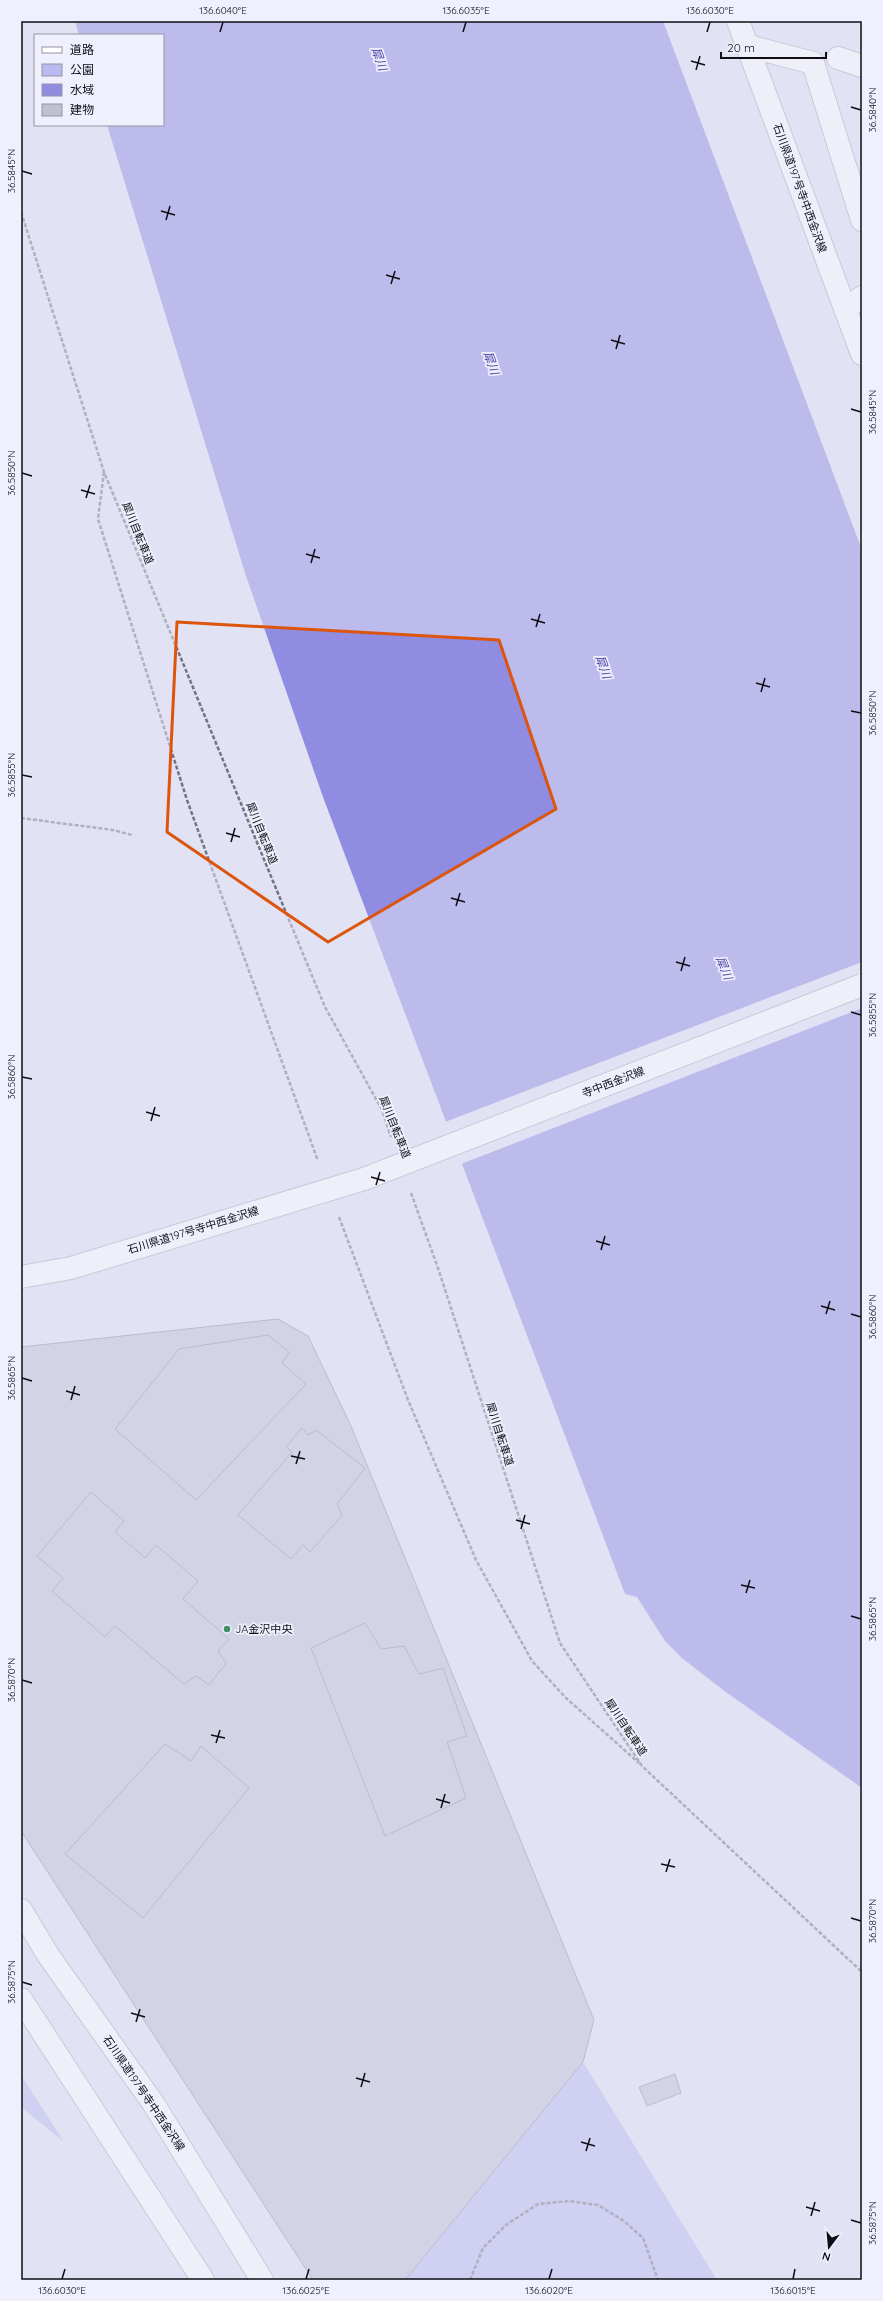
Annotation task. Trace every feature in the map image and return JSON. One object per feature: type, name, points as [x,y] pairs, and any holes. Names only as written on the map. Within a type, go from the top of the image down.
[{"type":"main road","name":"石川県道197号寺中西金沢線","points":[[738,21],[854,303],[862,354]]},
{"type":"main road","points":[[748,46],[813,63],[862,220]]},
{"type":"main road","points":[[838,58],[862,66]]},
{"type":"main road","name":"寺中西金沢線","points":[[364,1179],[862,985]]},
{"type":"main road","name":"石川県道197号寺中西金沢線","points":[[21,1277],[71,1268],[364,1179]]},
{"type":"main road","name":"石川県道197号寺中西金沢線","points":[[21,1910],[48,1955],[153,2103],[262,2280]]},
{"type":"main road","points":[[21,1999],[203,2280]]},
{"type":"path","name":"犀川自転車道","points":[[21,212],[104,472],[325,1007],[382,1110],[392,1140]]},
{"type":"path","points":[[104,472],[98,519],[187,800],[329,1189],[408,1400],[476,1560],[532,1661],[566,1698],[642,1766]]},
{"type":"path","points":[[21,818],[113,830],[132,834]]},
{"type":"path","name":"犀川自転車道","points":[[408,1185],[438,1268],[560,1643],[642,1766],[862,1972]]},
{"type":"path","points":[[470,2280],[483,2248],[506,2225],[538,2204],[569,2201],[598,2205],[624,2221],[643,2238],[658,2280]]},
{"type":"highlighted area","points":[[177,622],[499,640],[556,809],[328,942],[167,832]]},
{"type":"green space","points":[[583,2062],[717,2280],[405,2280]]},
{"type":"green space","points":[[21,2075],[64,2142],[21,2107]]},
{"type":"water","name":"犀川","points":[[75,21],[663,21],[862,550],[862,1788],[723,1690],[682,1658],[665,1641],[637,1597],[625,1594],[323,797],[246,576],[107,126],[164,126],[164,34],[79,34]]},
{"type":"pier","points":[[862,962],[862,1008],[461,1164],[445,1122]]},
{"type":"building","name":"JA金沢中央","points":[[278,1319],[308,1336],[351,1426],[594,2020],[583,2062],[405,2280],[313,2280],[21,1831],[21,1347]]},
{"type":"building","points":[[268,1335],[289,1352],[282,1363],[306,1384],[196,1500],[115,1429],[179,1349]]},
{"type":"building","points":[[302,1428],[308,1435],[316,1430],[365,1468],[337,1504],[342,1515],[310,1552],[303,1545],[291,1559],[238,1515],[292,1452],[286,1447]]},
{"type":"building","points":[[91,1492],[124,1521],[115,1532],[145,1558],[156,1545],[198,1581],[183,1599],[229,1639],[218,1651],[226,1663],[209,1685],[196,1676],[184,1684],[115,1626],[105,1637],[52,1591],[63,1578],[37,1556]]},
{"type":"building","points":[[365,1623],[381,1649],[404,1646],[419,1674],[443,1668],[467,1736],[447,1742],[466,1798],[385,1836],[311,1648]]},
{"type":"building","points":[[165,1744],[191,1761],[201,1746],[249,1788],[143,1918],[65,1854]]},
{"type":"building","points":[[675,2074],[681,2093],[647,2106],[639,2087]]},
{"type":"place","name":"JA金沢中央","points":[[227,1629]]}]
